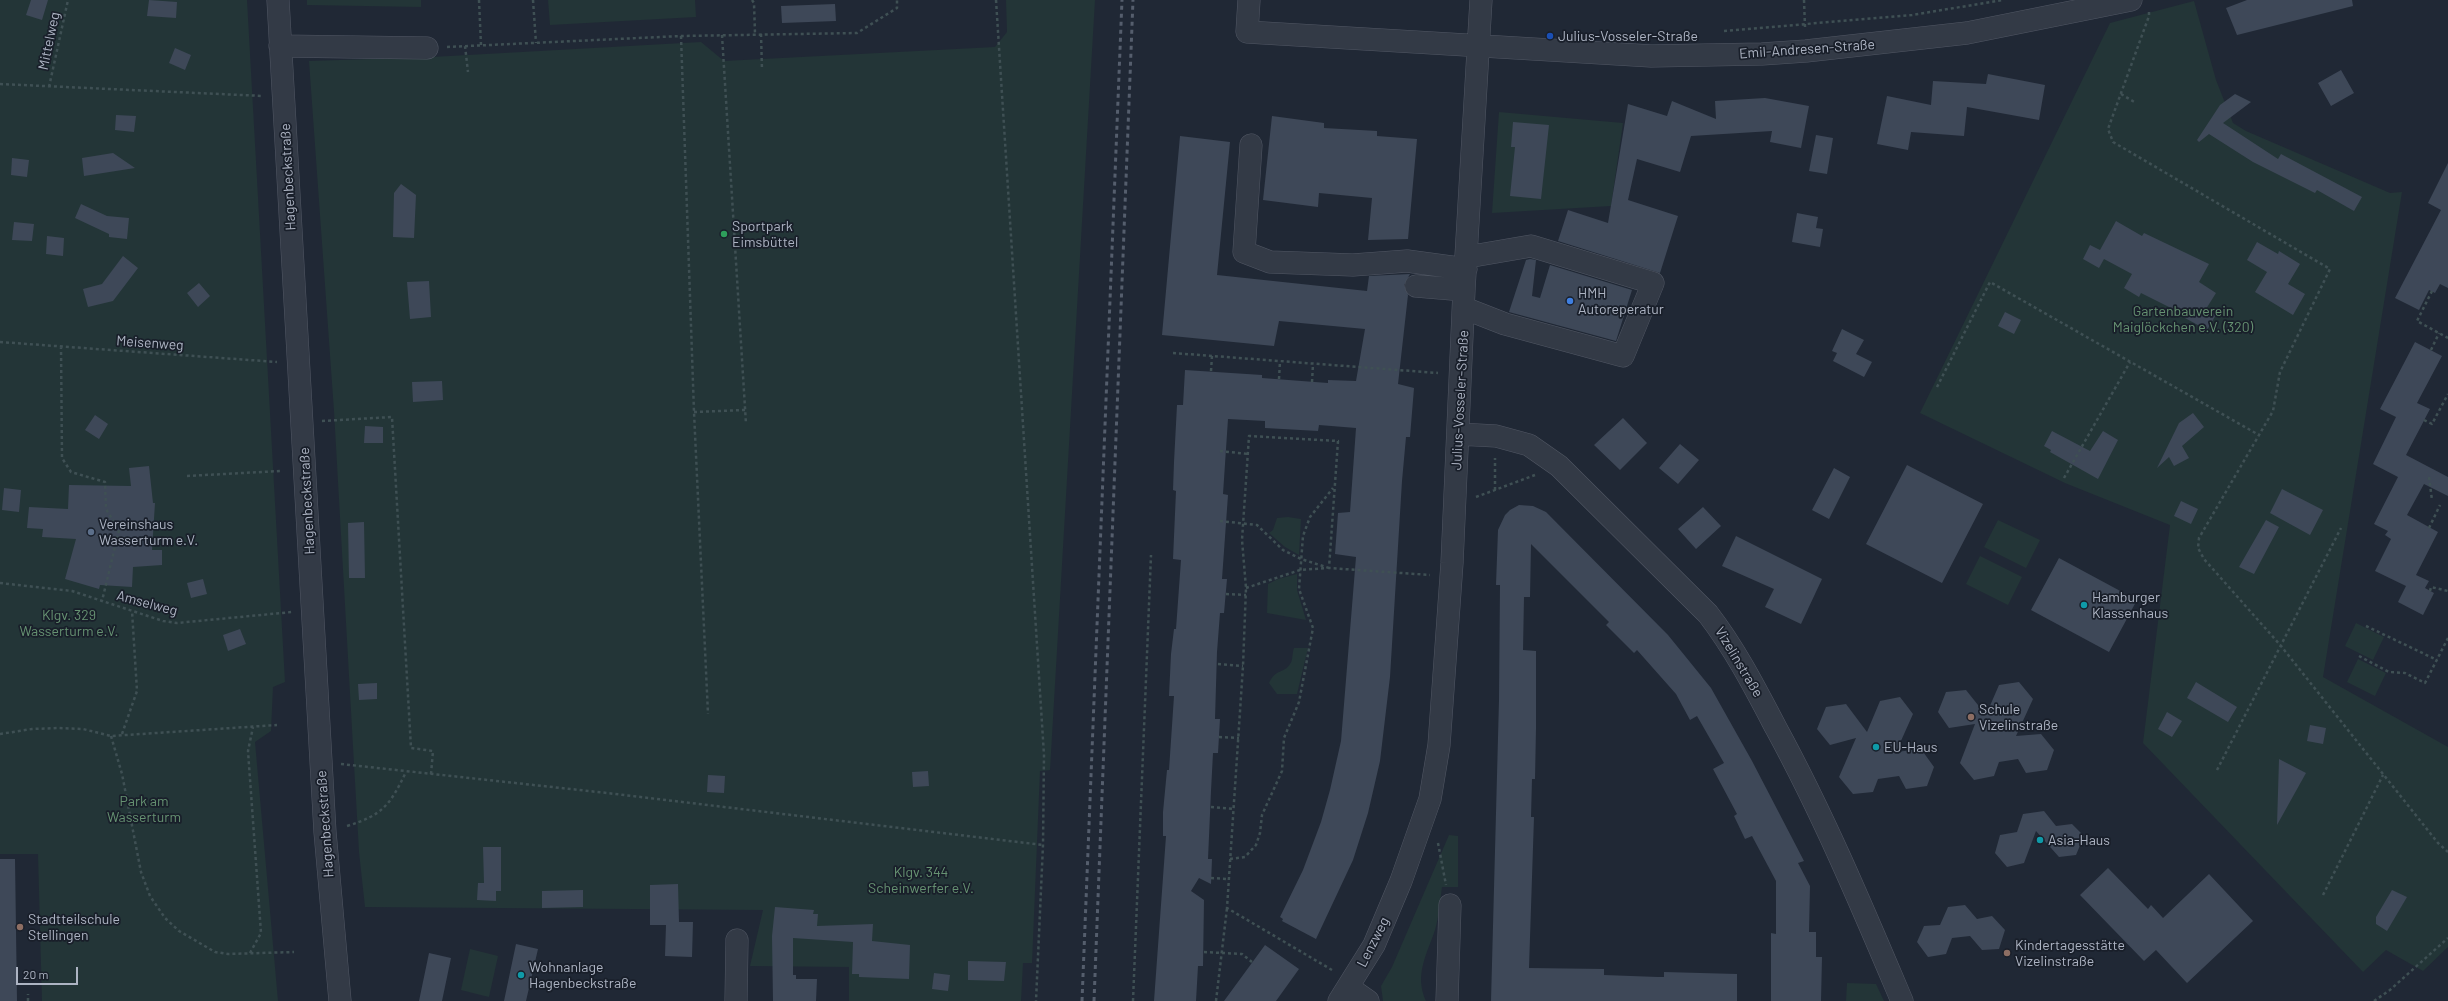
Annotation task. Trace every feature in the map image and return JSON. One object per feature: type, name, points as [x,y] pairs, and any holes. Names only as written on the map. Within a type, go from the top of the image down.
[{"type":"street","name":"Hagenbeckstraße","points":[[278,0],[325,832],[340,1001]]},
{"type":"street","name":"Emil-Andresen-Straße","points":[[1250,0],[1248,32],[1478,47],[1651,56],[1806,51],[1967,32],[2139,3]]},
{"type":"street","name":"Julius-Vosseler-Straße","points":[[1401,881],[1430,799],[1439,745],[1451,577],[1465,281],[1481,0]]},
{"type":"street","points":[[280,46],[426,48]]},
{"type":"street","points":[[1251,145],[1244,252],[1270,262],[1353,265],[1407,261],[1465,281],[1505,324],[1623,356],[1653,283],[1531,246],[1494,253],[1465,281],[1416,286]]},
{"type":"street","points":[[1494,253],[1525,264]]},
{"type":"street","name":"Vizelinstraße","points":[[1458,434],[1496,436],[1529,445],[1559,466],[1708,614],[1727,639],[1790,754],[1831,838],[1902,1001]]},
{"type":"street","name":"Lenzweg","points":[[1346,990],[1374,946],[1401,881]]},
{"type":"street","points":[[1447,1001],[1450,905]]},
{"type":"street","points":[[736,1001],[737,940]]},
{"type":"street","points":[[1346,990],[1368,1001]]},
{"type":"path","name":"Mittelweg","points":[[50,87],[68,0]]},
{"type":"path","points":[[479,0],[481,45]]},
{"type":"path","points":[[533,0],[536,43]]},
{"type":"path","points":[[752,0],[754,3],[755,34]]},
{"type":"path","points":[[426,48],[681,36],[857,33],[897,8],[897,0]]},
{"type":"path","points":[[996,0],[1044,754],[1043,845],[1036,1001]]},
{"type":"path","points":[[1804,0],[1805,26]]},
{"type":"path","points":[[1720,31],[1805,26],[1912,15],[2002,0]]},
{"type":"path","points":[[2139,3],[2149,16],[2108,129],[2113,142],[2326,264],[2330,269],[2280,372],[2273,411],[2199,538],[2198,548],[2204,559],[2281,646],[2438,843],[2448,852]]},
{"type":"path","points":[[761,34],[762,70]]},
{"type":"path","points":[[722,35],[746,424]]},
{"type":"path","points":[[681,36],[694,412],[708,714]]},
{"type":"path","points":[[465,46],[468,72]]},
{"type":"path","points":[[0,84],[250,94],[283,98]]},
{"type":"path","points":[[2121,94],[2136,103]]},
{"type":"path","points":[[1937,387],[1990,282],[2259,435]]},
{"type":"path","points":[[2432,291],[2417,321],[2448,338]]},
{"type":"path","points":[[2431,350],[2439,333]]},
{"type":"path","name":"Meisenweg","points":[[0,342],[299,364]]},
{"type":"path","points":[[61,346],[62,458],[71,472],[105,482],[106,509],[119,530],[102,601]]},
{"type":"path","points":[[1173,353],[1461,375]]},
{"type":"path","points":[[1211,371],[1212,356]]},
{"type":"path","points":[[1279,379],[1280,361]]},
{"type":"path","points":[[2064,478],[2130,362]]},
{"type":"path","points":[[1312,382],[1313,364]]},
{"type":"path","points":[[2424,420],[2432,424],[2448,394]]},
{"type":"path","points":[[694,412],[745,410]]},
{"type":"path","points":[[302,422],[392,417],[411,748],[433,752],[431,774]]},
{"type":"path","points":[[1216,1001],[1227,908],[1239,738],[1246,595],[1242,540],[1249,436],[1338,441],[1329,568]]},
{"type":"path","points":[[1495,490],[1496,436]]},
{"type":"path","points":[[1220,452],[1248,454]]},
{"type":"path","points":[[1455,504],[1559,466]]},
{"type":"path","points":[[187,476],[280,471]]},
{"type":"path","points":[[2429,477],[2432,500]]},
{"type":"path","points":[[1230,859],[1245,857],[1256,846],[1260,833],[1262,815],[1282,771],[1284,738],[1299,702],[1313,628],[1300,589],[1300,570],[1304,536],[1310,517],[1334,488]]},
{"type":"path","points":[[2429,528],[2440,505]]},
{"type":"path","points":[[1220,520],[1256,525],[1283,550],[1301,559],[1329,568]]},
{"type":"path","points":[[2217,770],[2341,528]]},
{"type":"path","points":[[1133,1001],[1151,555]]},
{"type":"path","points":[[1246,588],[1300,570],[1329,568],[1451,577]]},
{"type":"path","name":"Amselweg","points":[[0,583],[72,591],[162,621],[177,623],[313,610]]},
{"type":"path","points":[[2430,590],[2431,587],[2448,591]]},
{"type":"path","points":[[1226,594],[1246,595]]},
{"type":"path","points":[[122,734],[137,691],[132,611]]},
{"type":"path","points":[[2366,626],[2437,660]]},
{"type":"path","points":[[2359,656],[2389,672],[2405,673],[2425,683],[2448,638]]},
{"type":"path","points":[[1218,664],[1243,666]]},
{"type":"path","points":[[0,734],[32,729],[58,728],[83,729],[112,736],[122,734],[277,725]]},
{"type":"path","points":[[250,953],[261,933],[248,752],[252,727]]},
{"type":"path","points":[[112,736],[122,774],[141,872],[150,896],[165,918],[198,943],[215,952],[228,954],[294,952]]},
{"type":"path","points":[[1219,737],[1239,738]]},
{"type":"path","points":[[321,762],[607,793],[1043,845]]},
{"type":"path","points":[[325,832],[370,819],[392,800],[406,772]]},
{"type":"path","points":[[2323,895],[2384,775]]},
{"type":"path","points":[[1211,807],[1234,809]]},
{"type":"path","points":[[1437,837],[1450,905]]},
{"type":"path","points":[[1211,878],[1228,879]]},
{"type":"path","points":[[1227,908],[1346,990]]},
{"type":"path","points":[[2374,1001],[2390,990],[2448,938]]},
{"type":"path","points":[[1204,952],[1242,954],[1252,962]]},
{"type":"path","points":[[28,994],[28,1001]]},
{"type":"green space","points":[[0,0],[247,0],[285,682],[273,687],[271,731],[255,742],[278,1001],[42,1001],[38,854],[0,854]]},
{"type":"green space","points":[[307,0],[421,0],[421,7],[307,5]]},
{"type":"green space","points":[[548,0],[695,0],[696,17],[550,25]]},
{"type":"green space","name":"Klgv. 344 Scheinwerfer e.V.","points":[[1006,0],[1095,0],[1050,770],[1040,771],[1032,963],[1023,963],[1021,1001],[849,1001],[849,967],[750,966],[763,910],[365,907],[359,852],[334,411],[309,61],[432,57],[701,42],[724,61],[995,47],[1007,32]]},
{"type":"green space","name":"Gartenbauverein Maiglöckchen e.V. (320)","points":[[2194,1],[2216,80],[2233,123],[2246,131],[2390,193],[2402,192],[2323,677],[2448,747],[2448,947],[2423,971],[2386,950],[2363,972],[2143,743],[2170,525],[2065,483],[1920,413],[2110,23]]},
{"type":"green space","points":[[1499,112],[1623,123],[1611,206],[1492,213]]},
{"type":"green space","points":[[1288,517],[1301,519],[1299,555],[1285,547],[1269,533],[1273,530],[1277,518]]},
{"type":"green space","points":[[1998,520],[2040,540],[2026,568],[1984,547]]},
{"type":"green space","points":[[1980,556],[2022,577],[2008,605],[1966,584]]},
{"type":"green space","points":[[1297,574],[1297,590],[1306,620],[1267,613],[1268,584],[1278,579]]},
{"type":"green space","points":[[2356,623],[2384,637],[2373,660],[2345,646]]},
{"type":"green space","points":[[1294,648],[1308,648],[1297,694],[1277,694],[1269,683],[1274,675],[1288,667],[1292,661]]},
{"type":"green space","points":[[2358,659],[2386,673],[2375,696],[2347,682]]},
{"type":"green space","points":[[1449,835],[1458,836],[1458,887],[1442,887],[1435,930],[1425,956],[1421,973],[1421,982],[1426,1001],[1383,1001],[1381,986],[1392,967]]},
{"type":"green space","points":[[470,949],[498,956],[489,997],[461,990]]},
{"type":"green space","points":[[1847,983],[1876,984],[1884,1001],[1846,1001]]},
{"type":"building","points":[[31,0],[48,0],[42,20],[26,15]]},
{"type":"building","points":[[149,0],[177,2],[176,18],[147,16]]},
{"type":"building","points":[[2247,0],[2352,0],[2353,6],[2237,35],[2226,8]]},
{"type":"building","points":[[835,4],[836,21],[782,23],[781,6]]},
{"type":"building","points":[[175,48],[191,55],[185,70],[169,63]]},
{"type":"building","points":[[2341,70],[2354,93],[2331,106],[2318,83]]},
{"type":"building","points":[[1988,74],[2045,85],[2039,120],[1967,107],[1964,136],[1911,132],[1908,150],[1877,144],[1887,96],[1931,105],[1933,81],[1986,84]]},
{"type":"building","points":[[2235,94],[2251,102],[2223,123],[2278,159],[2281,154],[2362,197],[2354,211],[2317,190],[2315,193],[2253,162],[2209,134],[2199,142],[2197,140],[2220,105]]},
{"type":"building","points":[[1765,98],[1809,106],[1801,148],[1770,142],[1772,131],[1691,136],[1680,172],[1637,159],[1628,200],[1678,216],[1660,273],[1558,241],[1568,210],[1608,223],[1628,104],[1667,116],[1672,101],[1716,119],[1715,101]]},
{"type":"building","points":[[116,115],[136,116],[134,132],[115,130]]},
{"type":"building","points":[[1272,116],[1324,123],[1324,128],[1377,131],[1377,136],[1417,139],[1408,239],[1368,240],[1372,198],[1319,193],[1318,207],[1263,200]]},
{"type":"building","points":[[1513,122],[1549,125],[1541,199],[1510,196],[1515,147],[1511,147]]},
{"type":"building","points":[[1816,135],[1833,138],[1827,174],[1809,171]]},
{"type":"building","points":[[1180,136],[1230,142],[1217,275],[1367,291],[1369,276],[1410,274],[1404,285],[1408,295],[1398,384],[1414,388],[1410,437],[1406,437],[1390,677],[1380,761],[1368,813],[1353,860],[1316,939],[1282,921],[1283,919],[1280,917],[1303,870],[1321,822],[1341,741],[1356,557],[1335,554],[1338,513],[1350,512],[1356,428],[1319,425],[1318,431],[1265,428],[1265,421],[1228,419],[1223,494],[1228,495],[1222,579],[1227,579],[1224,613],[1220,613],[1217,652],[1215,719],[1220,719],[1218,753],[1213,753],[1208,859],[1212,859],[1211,884],[1199,878],[1191,891],[1204,900],[1203,966],[1198,966],[1196,1001],[1154,1001],[1166,836],[1163,836],[1163,812],[1167,770],[1169,770],[1174,696],[1169,696],[1171,654],[1174,629],[1176,629],[1181,560],[1173,559],[1176,491],[1173,490],[1174,462],[1177,405],[1183,405],[1185,370],[1262,375],[1262,378],[1328,383],[1328,380],[1356,381],[1365,329],[1279,321],[1274,346],[1162,335]]},
{"type":"building","points":[[113,153],[135,168],[84,176],[82,158]]},
{"type":"building","points":[[12,158],[29,160],[27,177],[11,175]]},
{"type":"building","points":[[2448,163],[2448,288],[2440,284],[2435,293],[2429,290],[2419,310],[2395,298],[2441,210],[2428,203]]},
{"type":"building","points":[[401,184],[416,195],[414,238],[393,237],[394,193]]},
{"type":"building","points":[[81,204],[107,216],[129,218],[127,239],[109,237],[109,234],[75,218]]},
{"type":"building","points":[[1797,213],[1818,217],[1816,228],[1823,229],[1820,247],[1792,242]]},
{"type":"building","points":[[2116,221],[2142,236],[2144,233],[2209,264],[2199,282],[2216,293],[2206,309],[2216,315],[2207,330],[2174,312],[2175,310],[2141,293],[2139,297],[2124,288],[2132,274],[2104,259],[2099,268],[2083,259],[2090,245],[2100,250]]},
{"type":"building","points":[[14,222],[34,224],[32,241],[12,240]]},
{"type":"building","points":[[47,236],[64,238],[63,256],[46,254]]},
{"type":"building","points":[[2257,242],[2278,254],[2279,251],[2300,264],[2288,284],[2305,294],[2293,315],[2255,292],[2267,272],[2247,260]]},
{"type":"building","points":[[123,256],[138,268],[113,301],[88,307],[83,289],[102,284]]},
{"type":"building","name":"HMH Autoreperatur","points":[[1526,260],[1536,260],[1532,296],[1540,298],[1550,265],[1632,290],[1616,341],[1509,312]]},
{"type":"building","points":[[429,281],[431,317],[410,319],[407,282]]},
{"type":"building","points":[[199,283],[210,296],[198,307],[187,293]]},
{"type":"building","points":[[2005,312],[2021,320],[2014,334],[1998,326]]},
{"type":"building","points":[[1842,329],[1864,340],[1856,354],[1872,362],[1864,377],[1833,361],[1837,353],[1832,351]]},
{"type":"building","points":[[2415,342],[2442,356],[2417,403],[2430,409],[2406,455],[2448,477],[2448,496],[2424,484],[2407,515],[2438,532],[2416,575],[2429,581],[2425,588],[2434,593],[2423,615],[2398,602],[2406,586],[2375,571],[2391,539],[2385,535],[2388,531],[2374,524],[2398,477],[2373,464],[2396,417],[2380,409]]},
{"type":"building","points":[[442,381],[443,400],[413,402],[412,382]]},
{"type":"building","points":[[2193,413],[2204,427],[2182,446],[2189,458],[2174,466],[2169,457],[2157,468],[2179,423]]},
{"type":"building","points":[[95,415],[108,424],[99,439],[85,430]]},
{"type":"building","points":[[1623,418],[1647,443],[1620,470],[1594,445]]},
{"type":"building","points":[[365,426],[383,427],[383,443],[364,443]]},
{"type":"building","points":[[2052,431],[2090,451],[2103,431],[2118,440],[2098,479],[2050,452],[2051,450],[2044,446]]},
{"type":"building","points":[[1680,444],[1699,460],[1678,484],[1659,468]]},
{"type":"building","points":[[1907,465],[1983,504],[1942,583],[1866,544]]},
{"type":"building","points":[[149,466],[153,503],[155,503],[152,550],[162,550],[162,565],[133,567],[132,587],[100,585],[99,589],[65,579],[76,539],[42,537],[43,529],[27,528],[29,507],[68,509],[69,485],[131,486],[129,468]]},
{"type":"building","points":[[1834,468],[1850,477],[1829,519],[1812,510]]},
{"type":"building","points":[[4,488],[21,490],[19,512],[2,510]]},
{"type":"building","points":[[2282,489],[2323,510],[2310,535],[2270,513]]},
{"type":"building","points":[[2181,501],[2198,509],[2191,524],[2174,516]]},
{"type":"building","points":[[1519,505],[1533,506],[1546,512],[1668,635],[1711,688],[1752,761],[1804,861],[1798,863],[1810,886],[1809,932],[1816,932],[1816,957],[1822,957],[1821,1001],[1771,1001],[1771,933],[1776,934],[1776,881],[1752,836],[1745,839],[1734,816],[1737,814],[1713,769],[1724,763],[1697,716],[1690,720],[1676,694],[1637,650],[1634,653],[1606,625],[1609,622],[1531,544],[1530,597],[1524,597],[1523,650],[1536,651],[1535,779],[1532,779],[1531,817],[1534,817],[1529,968],[1604,969],[1604,975],[1658,977],[1664,977],[1664,972],[1737,974],[1737,1001],[1491,1001],[1499,700],[1500,585],[1496,585],[1498,530],[1505,515]]},
{"type":"building","points":[[1703,507],[1721,526],[1696,549],[1678,529]]},
{"type":"building","points":[[2266,520],[2279,527],[2254,574],[2239,567]]},
{"type":"building","points":[[364,522],[365,578],[349,578],[348,523]]},
{"type":"building","points":[[1736,536],[1822,579],[1801,624],[1765,607],[1774,589],[1722,566]]},
{"type":"building","name":"Hamburger Klassenhaus","points":[[2059,558],[2137,600],[2109,652],[2031,610]]},
{"type":"building","points":[[203,579],[207,594],[191,598],[187,583]]},
{"type":"building","points":[[240,629],[246,644],[228,651],[223,635]]},
{"type":"building","points":[[2019,682],[2033,699],[2016,736],[2041,734],[2054,750],[2047,770],[2026,773],[2018,759],[1999,762],[1994,776],[1974,780],[1960,763],[1975,724],[1949,728],[1938,712],[1946,692],[1966,690],[1986,715],[1999,685]]},
{"type":"building","points":[[2196,682],[2237,707],[2228,722],[2187,698]]},
{"type":"building","points":[[377,683],[377,699],[359,700],[358,684]]},
{"type":"building","name":"EU-Haus","points":[[1900,697],[1913,714],[1896,752],[1921,749],[1934,767],[1927,786],[1906,789],[1899,776],[1878,779],[1873,792],[1853,794],[1839,777],[1856,738],[1830,745],[1817,729],[1826,707],[1846,704],[1867,732],[1880,701]]},
{"type":"building","points":[[2167,712],[2182,721],[2172,737],[2158,729]]},
{"type":"building","points":[[2310,725],[2326,728],[2323,744],[2307,741]]},
{"type":"building","points":[[2279,759],[2306,773],[2277,825]]},
{"type":"building","points":[[928,771],[929,786],[913,787],[912,772]]},
{"type":"building","points":[[708,775],[725,776],[724,793],[707,792]]},
{"type":"building","name":"Asia-Haus","points":[[2044,811],[2056,826],[2072,824],[2084,836],[2076,855],[2059,857],[2036,831],[2024,863],[2007,867],[1995,853],[2000,835],[2017,832],[2023,814]]},
{"type":"building","points":[[483,847],[501,847],[501,891],[496,891],[496,901],[477,900],[478,883],[484,883]]},
{"type":"building","points":[[0,859],[15,859],[17,1001],[0,1001]]},
{"type":"building","points":[[2108,868],[2148,909],[2151,905],[2163,918],[2209,874],[2253,921],[2187,983],[2156,950],[2144,961],[2080,895]]},
{"type":"building","points":[[678,884],[679,922],[693,922],[692,957],[665,956],[666,925],[650,925],[650,885]]},
{"type":"building","points":[[583,890],[583,907],[542,908],[542,891]]},
{"type":"building","points":[[2392,890],[2407,897],[2387,931],[2376,924],[2376,917]]},
{"type":"building","points":[[1965,905],[1977,919],[1992,916],[2005,930],[1999,949],[1982,950],[1970,936],[1952,938],[1946,954],[1928,957],[1917,942],[1924,926],[1940,925],[1948,907]]},
{"type":"building","points":[[775,907],[814,910],[813,914],[818,914],[817,926],[873,924],[872,941],[910,945],[909,979],[859,977],[859,974],[852,974],[853,942],[793,938],[793,975],[796,975],[796,979],[817,979],[816,1001],[773,1001],[772,936]]},
{"type":"building","name":"Wohnanlage Hagenbeckstraße","points":[[516,944],[538,949],[526,1001],[504,1001]]},
{"type":"building","points":[[1265,945],[1299,969],[1276,1001],[1224,1001]]},
{"type":"building","points":[[429,953],[451,958],[442,1001],[419,1001]]},
{"type":"building","points":[[968,961],[1006,962],[1004,981],[968,980]]},
{"type":"building","points":[[934,973],[950,975],[948,991],[932,989]]},
{"type":"railway","points":[[1082,1001],[1122,0]]},
{"type":"railway","points":[[1094,1001],[1133,0]]},
{"type":"place","name":"Julius-Vosseler-Straße","points":[[1550,36]]},
{"type":"place","name":"Sportpark Eimsbüttel","points":[[724,234]]},
{"type":"place","name":"HMH Autoreperatur","points":[[1570,301]]},
{"type":"place","name":"Vereinshaus Wasserturm e.V.","points":[[91,532]]},
{"type":"place","name":"Hamburger Klassenhaus","points":[[2084,605]]},
{"type":"place","name":"Schule Vizelinstraße","points":[[1971,717]]},
{"type":"place","name":"EU-Haus","points":[[1876,747]]},
{"type":"place","name":"Asia-Haus","points":[[2040,840]]},
{"type":"place","name":"Stadtteilschule Stellingen","points":[[20,927]]},
{"type":"place","name":"Kindertagesstätte Vizelinstraße","points":[[2007,953]]},
{"type":"place","name":"Wohnanlage Hagenbeckstraße","points":[[521,975]]},
{"type":"park label","name":"Klgv. 329 Wasserturm e.V.","points":[[69,624]]},
{"type":"park label","name":"Park am Wasserturm","points":[[144,810]]}]
